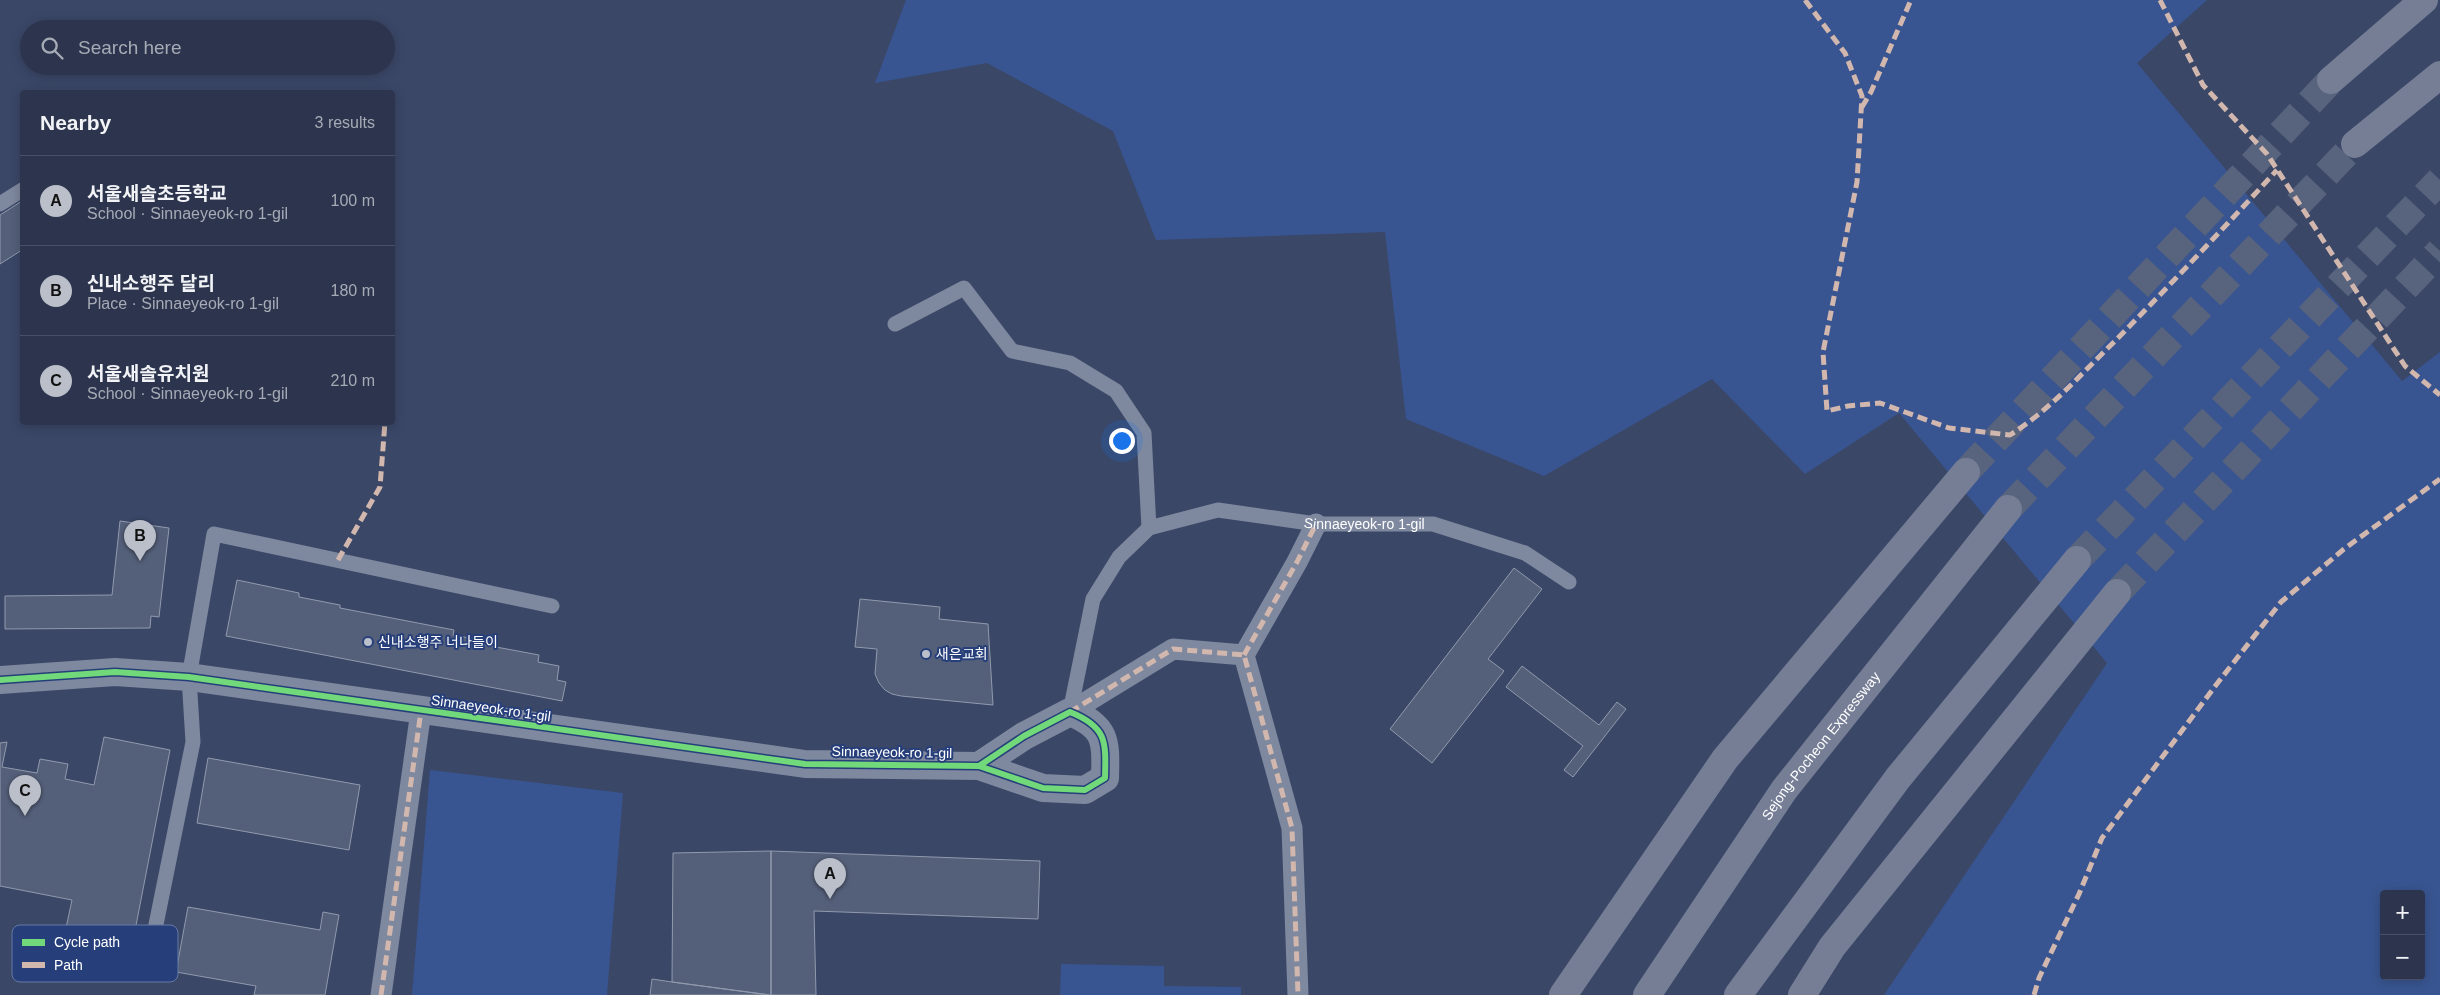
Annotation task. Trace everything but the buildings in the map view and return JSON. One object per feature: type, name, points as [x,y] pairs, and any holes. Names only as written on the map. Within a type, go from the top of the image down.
[{"type":"highway","points":[[2330,80],[2424,0]]},
{"type":"highway","points":[[2355,144],[2440,75]]},
{"type":"highway","points":[[1563,995],[1725,759],[1966,472]]},
{"type":"highway","name":"Sejong-Pocheon Expressway","points":[[1646,995],[1784,790],[2008,508]]},
{"type":"highway","points":[[1738,995],[1898,778],[2077,560]]},
{"type":"highway","points":[[1802,995],[1832,948],[2117,593]]},
{"type":"street","points":[[1298,995],[1292,828],[1244,655],[1297,562],[1316,524]]},
{"type":"street","points":[[979,766],[1024,736],[1070,712],[1173,649],[1244,655]]},
{"type":"street","name":"Sinnaeyeok-ro 1-gil","points":[[0,680],[116,672],[189,677],[804,764],[979,766],[1043,788],[1085,790],[1105,778],[1106,745],[1090,720],[1070,712]]},
{"type":"street","points":[[381,995],[421,711]]},
{"type":"lane","points":[[0,204],[20,191]]},
{"type":"lane","points":[[895,324],[964,288],[1012,351],[1070,364],[1116,391],[1144,433],[1150,528]]},
{"type":"lane","name":"Sinnaeyeok-ro 1-gil","points":[[1070,712],[1093,599],[1119,557],[1150,528],[1218,510],[1316,524],[1433,524],[1525,553],[1569,582]]},
{"type":"lane","points":[[156,925],[193,742],[189,677],[214,534],[552,606]]},
{"type":"shaded area","points":[[906,0],[2207,0],[2137,63],[2402,381],[2440,352],[2440,995],[1884,995],[2107,663],[1899,413],[1805,474],[1712,379],[1544,476],[1406,419],[1385,232],[1156,240],[1113,131],[987,63],[875,83]]},
{"type":"shaded area","points":[[430,770],[623,793],[607,995],[412,995]]},
{"type":"shaded area","points":[[1061,964],[1164,966],[1164,986],[1241,987],[1241,995],[1060,995]]},
{"type":"tunnel","points":[[1966,472],[2331,80]]},
{"type":"tunnel","points":[[2008,509],[2355,144]]},
{"type":"tunnel","points":[[2077,560],[2440,180]]},
{"type":"tunnel","points":[[2117,593],[2440,251]]},
{"type":"marked path","points":[[1805,0],[1845,53],[1862,96],[1857,182],[1823,352],[1827,411],[1848,406],[1880,403],[1949,428],[2010,435],[2052,403],[2077,379],[2176,278],[2277,170]]},
{"type":"marked path","points":[[1862,107],[1871,92],[1911,0]]},
{"type":"marked path","points":[[2160,0],[2203,85],[2267,154],[2405,366],[2440,395]]},
{"type":"marked path","points":[[338,560],[380,487],[385,425]]},
{"type":"marked path","points":[[2034,995],[2039,978],[2079,894],[2102,838],[2216,685],[2281,602],[2344,549],[2440,479]]},
{"type":"marked path","points":[[1244,655],[1297,562],[1316,524]]},
{"type":"marked path","points":[[1070,712],[1173,649],[1244,655],[1292,828],[1298,995]]},
{"type":"marked path","points":[[381,995],[421,711]]},
{"type":"cycle path","points":[[0,680],[115,672],[189,677],[805,764],[979,766],[1043,788],[1085,790],[1105,778],[1104,745],[1098,730],[1091,723],[1070,712],[1024,736],[979,766]]},
{"type":"place","name":"신내소행주 달리","points":[[140,561]]},
{"type":"place","name":"신내소행주 너나들이","points":[[368,642]]},
{"type":"place","name":"새은교회","points":[[926,654]]},
{"type":"place","name":"서울새솔유치원","points":[[25,816]]},
{"type":"place","name":"서울새솔초등학교","points":[[830,899]]}]
